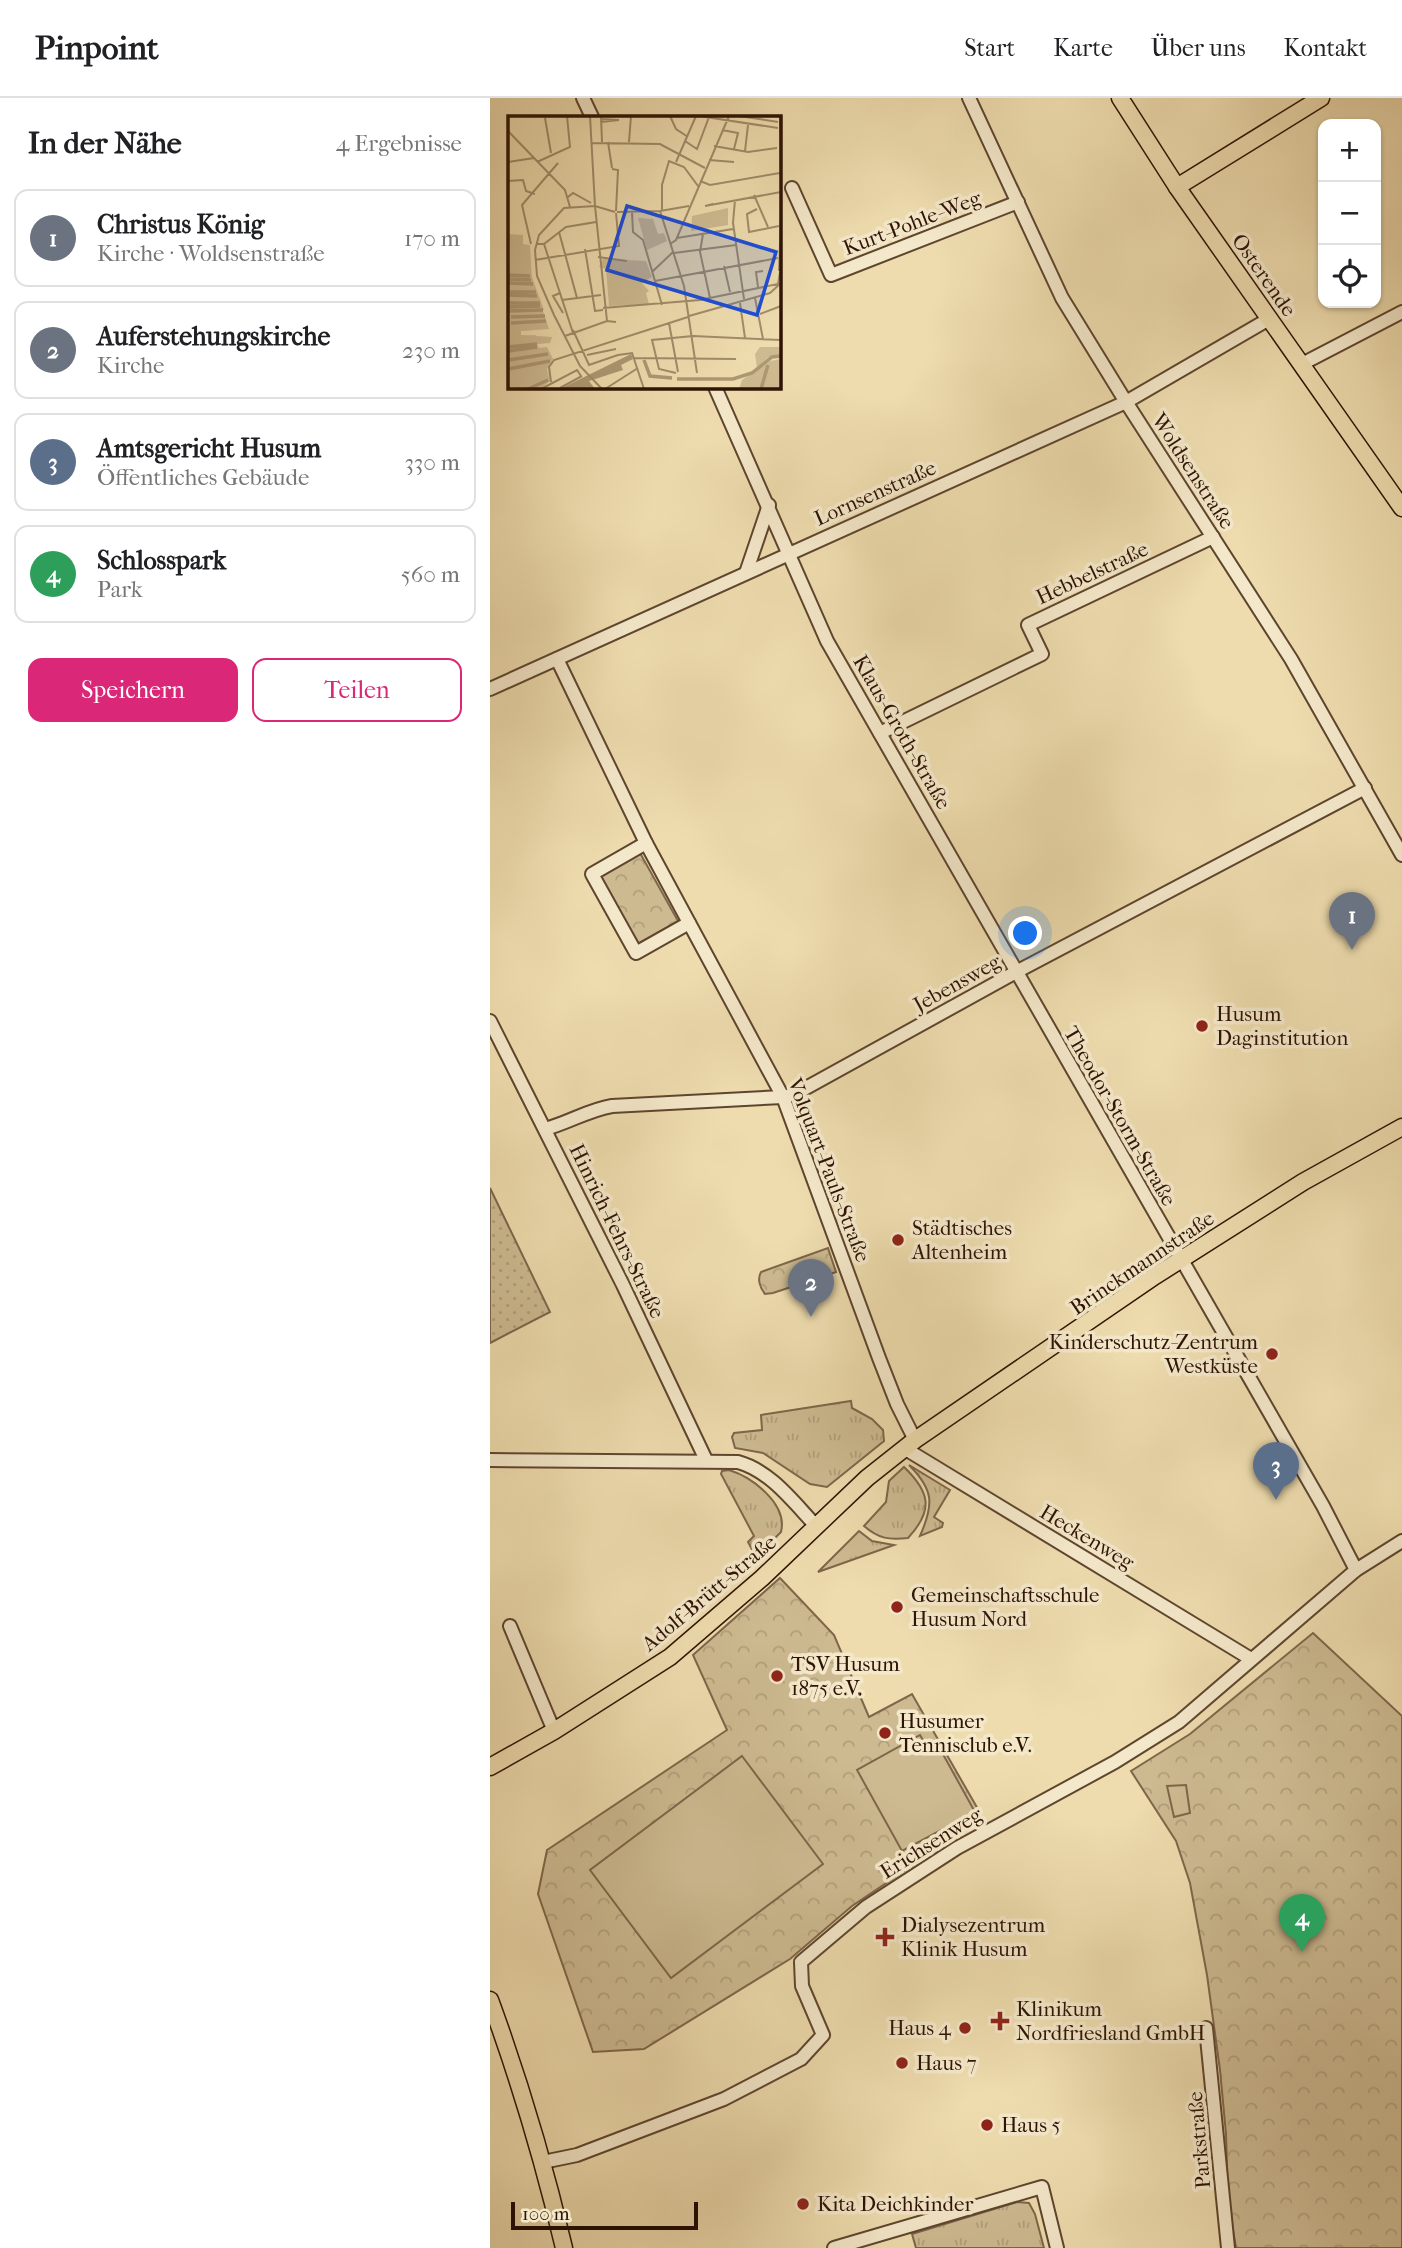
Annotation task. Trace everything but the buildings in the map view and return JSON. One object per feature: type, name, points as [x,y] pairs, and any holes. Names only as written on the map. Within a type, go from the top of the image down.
[{"type":"main road","name":"Osterende","points":[[1120,98],[1177,187],[1402,508]]},
{"type":"main road","points":[[1177,187],[1321,98]]},
{"type":"main road","name":"Brinckmannstraße","points":[[817,1527],[867,1478],[909,1444],[1303,1182],[1402,1126]]},
{"type":"main road","name":"Adolf-Brütt-Straße","points":[[490,1767],[554,1731],[670,1657],[817,1527]]},
{"type":"main road","points":[[490,2000],[525,2098],[564,2248]]},
{"type":"street","points":[[583,98],[592,116]]},
{"type":"street","name":"Woldsenstraße","points":[[969,98],[1062,298],[1291,659],[1402,855]]},
{"type":"street","name":"Kurt-Pohle-Weg","points":[[792,188],[831,275],[1018,202]]},
{"type":"street","points":[[1302,364],[1402,312]]},
{"type":"street","name":"Lornsenstraße","points":[[490,689],[1126,402],[1269,319]]},
{"type":"street","name":"Klaus-Groth-Straße","points":[[715,388],[827,641],[1016,972]]},
{"type":"street","points":[[746,573],[769,505]]},
{"type":"street","name":"Hebbelstraße","points":[[880,733],[1042,654],[1028,625],[1213,537]]},
{"type":"street","name":"Volquart-Pauls-Straße","points":[[557,659],[646,843],[783,1097],[897,1404],[909,1444]]},
{"type":"street","name":"Jebensweg","points":[[545,1129],[595,1109],[612,1106],[783,1097],[795,1094],[1016,972],[1365,788]]},
{"type":"street","points":[[646,843],[592,874],[636,953],[689,923]]},
{"type":"street","name":"Theodor-Storm-Straße","points":[[1016,972],[1323,1506],[1356,1570]]},
{"type":"street","name":"Hinrich-Fehrs-Straße","points":[[490,1021],[623,1285],[706,1460]]},
{"type":"street","name":"Heckenweg","points":[[909,1444],[1251,1659]]},
{"type":"street","points":[[490,1460],[738,1462],[759,1470],[770,1478],[817,1527]]},
{"type":"street","name":"Erichsenweg","points":[[543,2162],[578,2155],[669,2121],[724,2099],[801,2059],[823,2035],[802,1986],[801,1962],[866,1907],[957,1848],[1115,1762],[1179,1722],[1356,1570],[1402,1541]]},
{"type":"street","points":[[510,1626],[554,1731]]},
{"type":"street","name":"Parkstraße","points":[[1206,2028],[1228,2248]]},
{"type":"street","points":[[834,2248],[1042,2187],[1057,2248]]},
{"type":"green space","points":[[640,853],[678,921],[637,944],[599,876]]},
{"type":"green space","points":[[490,1188],[550,1312],[490,1343]]},
{"type":"green space","points":[[828,1248],[836,1272],[773,1293],[763,1292],[759,1280],[761,1272]]},
{"type":"green space","points":[[851,1401],[852,1408],[872,1419],[883,1430],[884,1441],[827,1487],[810,1484],[763,1453],[735,1448],[732,1437],[734,1433],[762,1430],[761,1415]]},
{"type":"green space","points":[[909,1465],[950,1490],[934,1517],[943,1523],[942,1527],[920,1536],[928,1515],[929,1498],[923,1482]]},
{"type":"green space","points":[[904,1467],[924,1493],[925,1510],[922,1519],[908,1538],[884,1538],[864,1526],[886,1502],[889,1481]]},
{"type":"green space","points":[[729,1470],[757,1485],[779,1511],[781,1532],[756,1557],[748,1542],[754,1536],[721,1474],[722,1471]]},
{"type":"green space","points":[[859,1531],[872,1541],[894,1545],[818,1572]]},
{"type":"green space","points":[[780,1578],[834,1635],[869,1717],[912,1694],[979,1811],[905,1854],[913,1865],[852,1906],[790,1959],[644,2049],[593,2052],[538,1894],[547,1850],[727,1730],[693,1655]]},
{"type":"green space","points":[[1313,1633],[1402,1716],[1402,2248],[1236,2248],[1228,2200],[1220,2070],[1207,1975],[1190,1883],[1176,1841],[1131,1771],[1190,1734]]},
{"type":"green space","points":[[920,1735],[930,1752],[939,1747],[975,1812],[902,1851],[857,1770]]},
{"type":"green space","points":[[742,1756],[823,1864],[671,1978],[590,1870]]},
{"type":"green space","points":[[1186,1785],[1190,1813],[1174,1817],[1167,1786]]},
{"type":"green space","points":[[1017,2202],[1029,2203],[1035,2214],[1044,2248],[916,2248],[912,2234]]},
{"type":"place","name":"Christus König","points":[[1352,950]]},
{"type":"place","name":"Husum Daginstitution","points":[[1202,1026]]},
{"type":"place","name":"Städtisches Altenheim","points":[[898,1240]]},
{"type":"place","name":"Auferstehungskirche","points":[[811,1317]]},
{"type":"place","name":"Kinderschutz-Zentrum Westküste","points":[[1272,1354]]},
{"type":"place","name":"Amtsgericht Husum","points":[[1276,1500]]},
{"type":"place","name":"Gemeinschaftsschule Husum Nord","points":[[897,1607]]},
{"type":"place","name":"TSV Husum 1875 e.V.","points":[[777,1676]]},
{"type":"place","name":"Husumer Tennisclub e.V.","points":[[885,1733]]},
{"type":"place","name":"Dialysezentrum Klinik Husum","points":[[885,1937]]},
{"type":"place","name":"Schlosspark","points":[[1302,1952]]},
{"type":"place","name":"Klinikum Nordfriesland GmbH","points":[[1000,2021]]},
{"type":"place","name":"Haus 4","points":[[965,2028]]},
{"type":"place","name":"Haus 7","points":[[902,2063]]},
{"type":"place","name":"Haus 5","points":[[987,2125]]},
{"type":"place","name":"Kita Deichkinder","points":[[803,2204]]}]
